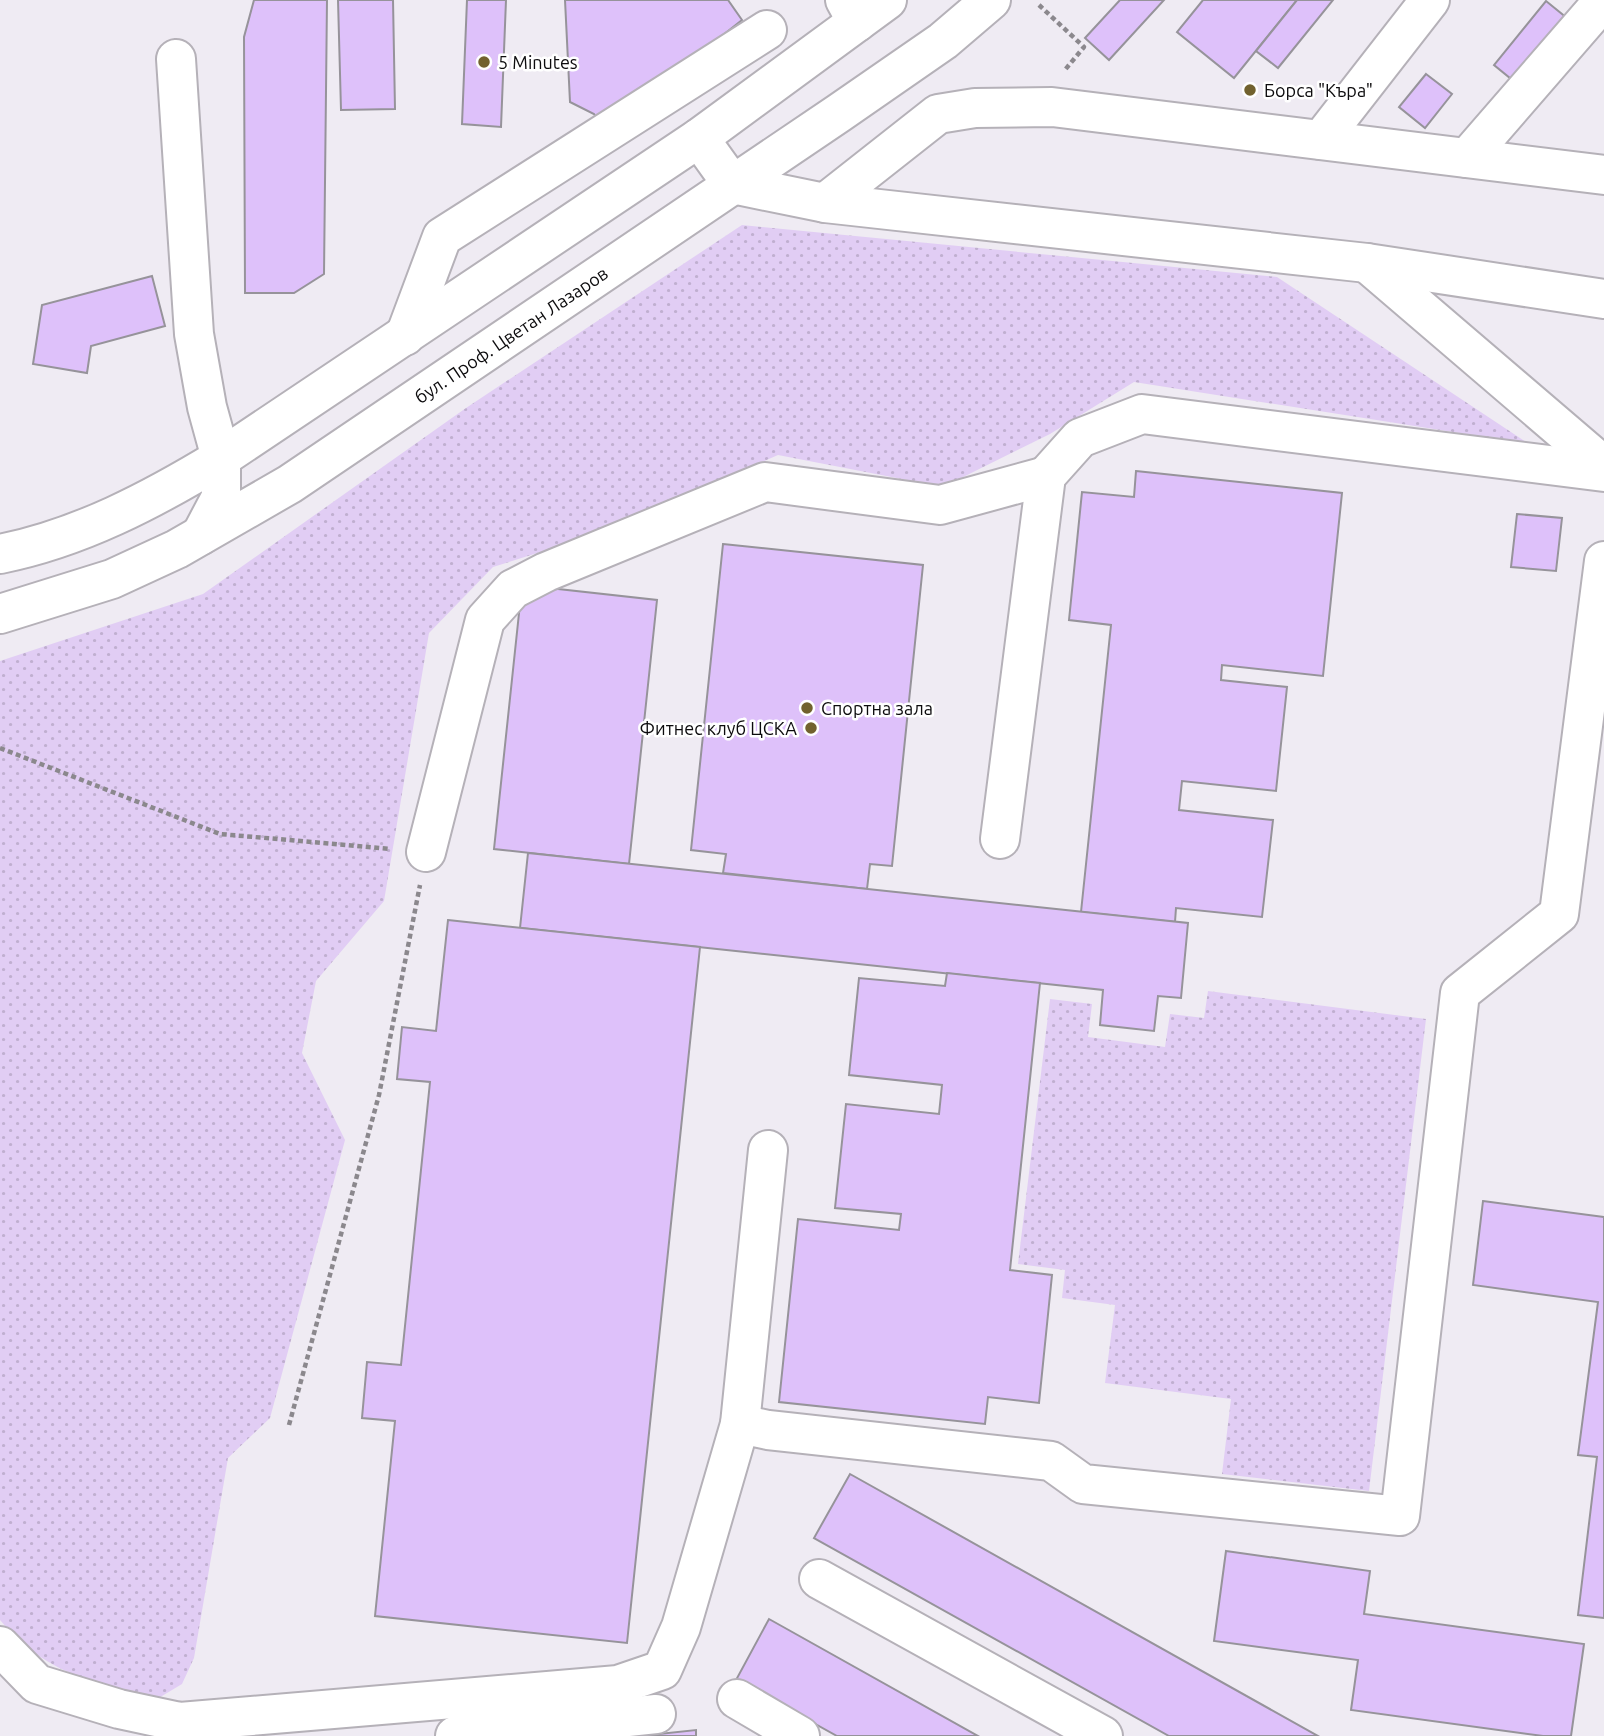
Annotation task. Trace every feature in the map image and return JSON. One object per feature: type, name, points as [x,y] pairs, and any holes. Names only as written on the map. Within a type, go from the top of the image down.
[{"type":"main road","name":"бул. Проф. Цветан Лазаров","points":[[0,614],[112,579],[201,535],[290,484],[943,41],[990,0]]},
{"type":"main road","points":[[1321,140],[1430,0]]},
{"type":"main road","points":[[1466,158],[1604,0]]},
{"type":"main road","points":[[0,554],[92,527],[161,495],[221,458],[699,138],[863,7]]},
{"type":"main road","points":[[405,336],[442,237],[767,30]]},
{"type":"main road","points":[[176,59],[194,334],[207,407],[221,458],[221,498],[201,535]]},
{"type":"main road","points":[[825,203],[938,114],[975,108],[1052,107],[1604,175]]},
{"type":"main road","points":[[699,138],[732,184],[825,203],[1367,263],[1604,299]]},
{"type":"main road","points":[[1367,263],[1604,466]]},
{"type":"main road","points":[[426,852],[485,620],[513,589],[546,572],[765,482],[940,505],[1046,476],[1080,438],[1142,414],[1604,472]]},
{"type":"main road","points":[[1000,839],[1046,476]]},
{"type":"main road","points":[[740,1424],[1051,1461],[1083,1484],[1400,1516],[1460,993],[1559,914],[1604,561]]},
{"type":"main road","points":[[0,1646],[37,1684],[119,1709],[180,1722],[618,1685],[662,1670],[681,1627],[740,1424],[768,1150]]},
{"type":"main road","points":[[819,1578],[1103,1736]]},
{"type":"main road","points":[[737,1699],[800,1736]]},
{"type":"main road","points":[[455,1736],[656,1714]]},
{"type":"path","points":[[1039,5],[1084,47],[1076,55]]},
{"type":"path","points":[[0,748],[219,834],[426,852],[379,1095],[289,1425]]},
{"type":"shaded area","points":[[742,225],[1277,277],[1529,444],[1134,382],[1050,434],[943,487],[778,455],[585,538],[493,567],[429,633],[384,901],[316,981],[302,1053],[345,1140],[270,1418],[228,1458],[194,1658],[182,1684],[157,1699],[91,1680],[53,1665],[18,1639],[0,1620],[0,661],[203,594],[466,408]]},
{"type":"shaded area","points":[[1208,991],[1426,1019],[1369,1491],[1222,1474],[1231,1399],[1105,1383],[1115,1305],[1062,1298],[1065,1270],[1018,1264],[1050,999],[1092,1004],[1088,1037],[1165,1047],[1170,1014],[1204,1018]]},
{"type":"building","points":[[254,0],[327,0],[324,274],[294,293],[245,293],[244,37]]},
{"type":"building","points":[[338,0],[393,0],[395,109],[341,110]]},
{"type":"building","name":"5 Minutes","points":[[467,0],[506,0],[501,127],[462,124]]},
{"type":"building","points":[[565,0],[728,0],[742,20],[604,129],[594,114],[570,102]]},
{"type":"building","points":[[1120,0],[1164,0],[1109,60],[1085,38]]},
{"type":"building","points":[[1203,0],[1297,0],[1234,78],[1177,32]]},
{"type":"building","points":[[1297,0],[1333,0],[1278,68],[1256,51]]},
{"type":"building","points":[[1546,1],[1573,23],[1521,87],[1494,65]]},
{"type":"building","points":[[1426,74],[1452,94],[1425,128],[1399,107]]},
{"type":"building","points":[[152,276],[165,326],[91,346],[87,373],[33,364],[42,305]]},
{"type":"building","points":[[1136,471],[1342,493],[1323,676],[1222,665],[1221,680],[1287,687],[1276,791],[1182,781],[1179,810],[1273,820],[1262,917],[1176,908],[1175,922],[1081,912],[1111,625],[1069,620],[1082,492],[1134,497]]},
{"type":"building","points":[[1517,514],[1562,518],[1556,571],[1511,567]]},
{"type":"building","name":"Спортна зала","points":[[723,544],[923,565],[892,866],[870,864],[867,889],[723,873],[726,854],[691,850]]},
{"type":"building","points":[[522,585],[657,600],[629,864],[494,849]]},
{"type":"building","points":[[528,853],[1188,923],[1181,998],[1158,996],[1154,1031],[1100,1025],[1103,990],[520,928]]},
{"type":"building","points":[[448,920],[700,947],[627,1643],[375,1616],[395,1421],[362,1418],[367,1362],[401,1365],[430,1082],[397,1079],[402,1027],[436,1031]]},
{"type":"building","points":[[947,973],[1040,983],[1010,1270],[1052,1275],[1039,1403],[988,1397],[985,1424],[779,1402],[798,1219],[899,1230],[901,1214],[835,1208],[846,1104],[939,1114],[942,1085],[849,1075],[859,978],[945,986]]},
{"type":"building","points":[[1483,1201],[1604,1217],[1604,1618],[1578,1615],[1597,1457],[1578,1455],[1598,1302],[1473,1285]]},
{"type":"building","points":[[850,1474],[1318,1736],[1169,1736],[814,1538]]},
{"type":"building","points":[[1226,1551],[1370,1571],[1364,1614],[1584,1644],[1571,1736],[1543,1736],[1351,1710],[1358,1660],[1214,1641]]},
{"type":"building","points":[[769,1619],[978,1736],[837,1736],[736,1680]]},
{"type":"building","points":[[696,1730],[696,1736],[640,1736]]},
{"type":"place","name":"5 Minutes","points":[[484,62]]},
{"type":"place","name":"Борса \"Къра\"","points":[[1250,90]]},
{"type":"place","name":"Спортна зала","points":[[807,708]]},
{"type":"place","name":"Фитнес клуб ЦСКА","points":[[811,728]]}]
